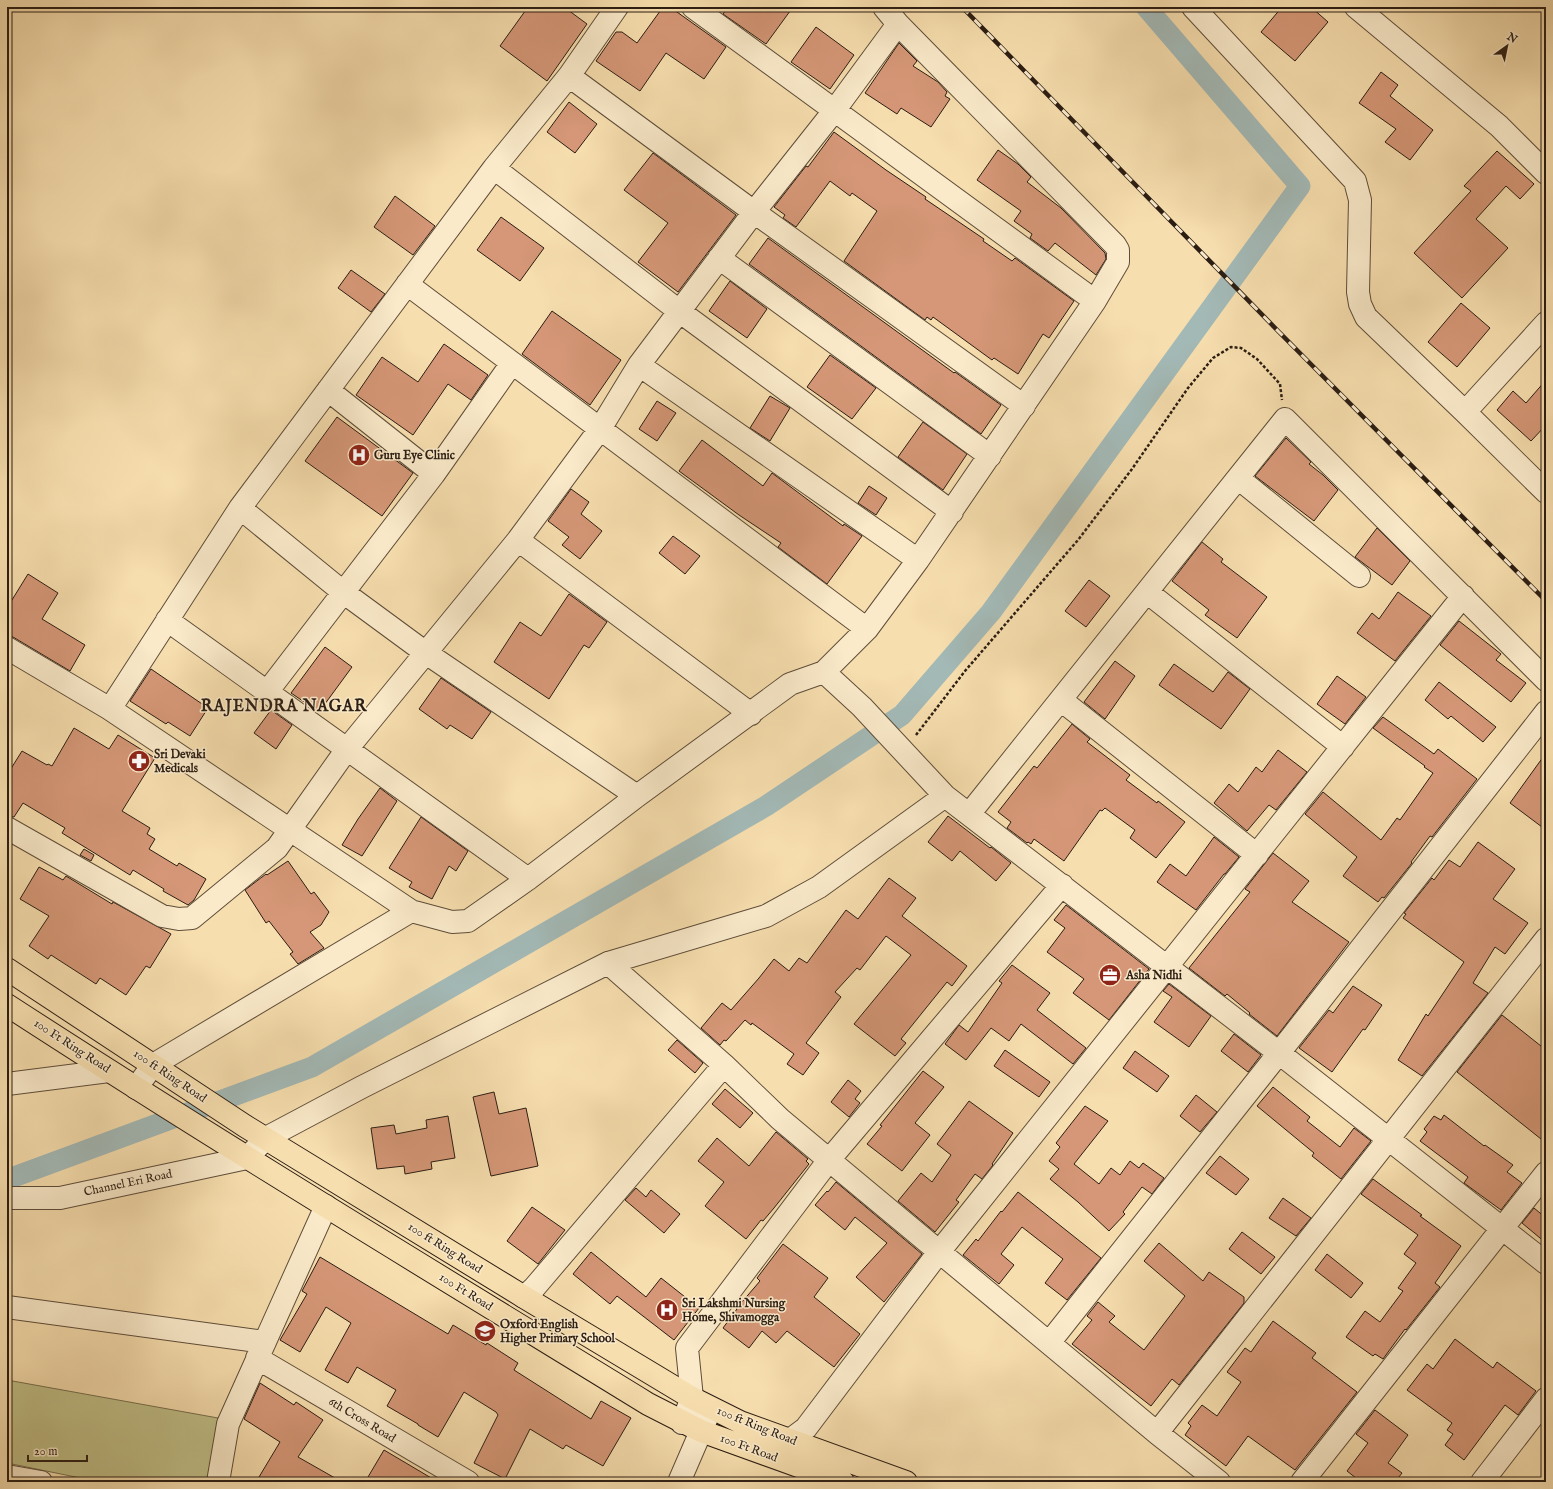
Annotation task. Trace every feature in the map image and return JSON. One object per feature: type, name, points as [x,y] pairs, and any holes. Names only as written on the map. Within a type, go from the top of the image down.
[{"type":"main road","name":"100 ft Ring Road","points":[[7,969],[245,1126],[692,1398],[740,1422],[906,1482]]},
{"type":"main road","name":"100 Ft Ring Road","points":[[7,1004],[136,1088],[228,1144]]},
{"type":"main road","name":"100 Ft Road","points":[[228,1144],[247,1158],[648,1404],[692,1427],[843,1482]]},
{"type":"street","points":[[110,709],[240,508],[494,168],[569,76],[617,7]]},
{"type":"street","points":[[693,7],[1095,301]]},
{"type":"street","points":[[7,648],[110,709],[411,911],[452,922],[468,921],[528,880],[637,796],[790,684],[824,672],[867,629],[918,560],[1095,301],[1118,262],[1118,250],[1116,245],[898,24],[884,7]]},
{"type":"street","points":[[1193,7],[1355,181],[1360,200],[1358,292],[1360,304],[1366,317],[1546,491]]},
{"type":"street","points":[[1356,7],[1499,126],[1546,173]]},
{"type":"street","points":[[7,828],[162,916],[179,919],[192,918],[277,848],[347,749],[518,540],[600,430],[639,365],[754,212],[834,111],[898,24]]},
{"type":"street","points":[[569,76],[754,212],[1024,406]]},
{"type":"street","points":[[494,168],[679,311],[952,512]]},
{"type":"street","points":[[719,258],[990,456]]},
{"type":"street","points":[[407,284],[867,629]]},
{"type":"street","points":[[1465,412],[1546,323]]},
{"type":"street","points":[[267,692],[434,474],[512,363]]},
{"type":"street","points":[[639,365],[918,560]]},
{"type":"street","points":[[328,390],[434,474]]},
{"type":"street","points":[[970,814],[1285,419],[1546,680]]},
{"type":"street","points":[[1238,478],[1359,576]]},
{"type":"street","points":[[240,508],[343,592],[426,653],[637,796]]},
{"type":"street","points":[[518,540],[751,714]]},
{"type":"street","points":[[1147,592],[1343,747]]},
{"type":"street","points":[[790,1440],[806,1428],[939,1252],[1463,596]]},
{"type":"street","points":[[167,620],[528,880]]},
{"type":"street","points":[[824,672],[862,707],[945,796],[1279,1053],[1546,1263]]},
{"type":"street","points":[[1061,700],[1257,855]]},
{"type":"street","points":[[1049,1343],[1279,1053],[1546,712]]},
{"type":"street","points":[[247,1158],[266,1138],[362,1087],[608,963],[766,916],[819,887],[945,796]]},
{"type":"street","points":[[679,1482],[692,1427],[692,1398],[687,1348],[829,1160],[1062,885]]},
{"type":"street","points":[[136,1088],[161,1070],[411,911]]},
{"type":"street","points":[[1157,1433],[1546,939]]},
{"type":"street","points":[[608,963],[724,1065],[780,1119],[1157,1433],[1219,1482]]},
{"type":"street","points":[[524,1297],[534,1288],[724,1065]]},
{"type":"street","points":[[7,1084],[109,1070]]},
{"type":"street","name":"Channel Eri Road","points":[[7,1198],[60,1198],[247,1158]]},
{"type":"street","points":[[1302,1482],[1501,1228],[1546,1173]]},
{"type":"street","points":[[218,1482],[228,1424],[326,1206]]},
{"type":"street","points":[[7,1307],[261,1350]]},
{"type":"street","name":"6th Cross Road","points":[[261,1350],[468,1482]]},
{"type":"street","points":[[1482,1482],[1546,1399]]},
{"type":"street","points":[[692,1427],[711,1408]]},
{"type":"street","points":[[7,1476],[41,1482]]},
{"type":"path","points":[[899,747],[1078,540],[1132,469],[1188,388],[1213,358],[1231,347],[1241,348],[1257,359],[1280,384],[1285,419]]},
{"type":"shaded area","points":[[7,1380],[218,1418],[207,1482],[100,1482],[7,1463]]},
{"type":"building","points":[[528,7],[564,7],[587,24],[547,81],[500,46]]},
{"type":"building","points":[[663,7],[670,7],[726,47],[704,79],[666,53],[640,91],[596,61],[616,32],[622,32],[637,43]]},
{"type":"building","points":[[728,7],[793,7],[766,44],[723,14]]},
{"type":"building","points":[[1282,7],[1311,7],[1328,22],[1295,61],[1261,32]]},
{"type":"building","points":[[816,27],[854,55],[830,89],[791,62]]},
{"type":"building","points":[[899,43],[917,61],[913,66],[938,82],[947,92],[945,96],[950,99],[931,127],[901,108],[897,114],[865,93]]},
{"type":"building","points":[[1381,72],[1398,85],[1390,96],[1433,130],[1410,160],[1385,142],[1396,129],[1359,103]]},
{"type":"building","points":[[569,102],[597,124],[575,153],[547,132]]},
{"type":"building","points":[[834,132],[926,197],[925,199],[984,239],[983,241],[1012,261],[1015,258],[1074,301],[1049,338],[1043,334],[1018,374],[994,358],[992,360],[933,317],[931,320],[927,317],[925,320],[844,261],[877,211],[852,193],[850,196],[830,181],[796,227],[783,218],[785,215],[774,207],[806,166],[808,167]]},
{"type":"building","points":[[998,150],[1018,164],[1031,177],[1027,182],[1061,208],[1105,253],[1106,259],[1096,275],[1055,243],[1048,251],[1030,238],[1032,234],[1014,221],[1021,211],[977,180]]},
{"type":"building","points":[[1497,151],[1534,184],[1520,199],[1506,186],[1476,219],[1508,248],[1462,298],[1414,253],[1471,191],[1464,186]]},
{"type":"building","points":[[653,153],[736,215],[678,292],[638,262],[668,223],[624,190]]},
{"type":"building","points":[[395,196],[435,226],[413,255],[374,227]]},
{"type":"building","points":[[501,217],[544,248],[520,281],[477,250]]},
{"type":"building","points":[[768,238],[954,373],[955,372],[1001,405],[981,434],[749,264]]},
{"type":"building","points":[[351,270],[385,294],[371,312],[338,288]]},
{"type":"building","points":[[730,281],[767,309],[747,338],[709,311]]},
{"type":"building","points":[[1461,303],[1490,328],[1457,367],[1428,342]]},
{"type":"building","points":[[552,311],[621,360],[590,405],[522,354]]},
{"type":"building","points":[[444,344],[488,375],[471,400],[448,384],[413,435],[356,395],[382,357],[418,382]]},
{"type":"building","points":[[830,355],[876,388],[852,419],[807,387]]},
{"type":"building","points":[[1546,380],[1546,425],[1531,441],[1497,410],[1513,391],[1526,403]]},
{"type":"building","points":[[770,396],[790,408],[770,441],[750,428]]},
{"type":"building","points":[[657,401],[676,413],[657,441],[639,429]]},
{"type":"building","points":[[337,417],[413,473],[382,516],[305,461]]},
{"type":"building","points":[[923,422],[967,454],[943,490],[898,457]]},
{"type":"building","points":[[1286,438],[1311,462],[1309,464],[1338,490],[1314,521],[1255,476]]},
{"type":"building","points":[[702,440],[763,486],[772,473],[843,526],[844,524],[862,536],[827,584],[778,547],[781,543],[739,515],[679,471]]},
{"type":"building","points":[[869,486],[887,498],[876,515],[858,503]]},
{"type":"building","points":[[571,489],[589,502],[581,514],[602,531],[580,559],[562,545],[569,537],[548,521]]},
{"type":"building","points":[[1377,528],[1410,561],[1392,585],[1355,557]]},
{"type":"building","points":[[673,536],[700,556],[685,574],[659,553]]},
{"type":"building","points":[[1202,542],[1223,559],[1221,562],[1267,597],[1237,638],[1205,615],[1209,610],[1172,581]]},
{"type":"building","points":[[28,574],[58,593],[42,619],[85,645],[70,671],[13,637],[7,636],[7,608]]},
{"type":"building","points":[[1089,580],[1110,596],[1086,627],[1065,611]]},
{"type":"building","points":[[1398,592],[1431,616],[1395,661],[1357,633],[1372,613],[1379,619]]},
{"type":"building","points":[[569,594],[607,622],[589,648],[584,645],[549,699],[494,662],[520,622],[541,636]]},
{"type":"building","points":[[1459,621],[1501,654],[1496,660],[1526,683],[1511,702],[1440,645]]},
{"type":"building","points":[[325,647],[352,667],[319,712],[291,693]]},
{"type":"building","points":[[1115,661],[1135,676],[1105,719],[1084,702]]},
{"type":"building","points":[[1174,664],[1213,692],[1228,672],[1250,689],[1221,729],[1159,685]]},
{"type":"building","points":[[151,669],[208,708],[190,736],[168,722],[166,724],[130,701]]},
{"type":"building","points":[[1337,676],[1366,697],[1345,724],[1317,704]]},
{"type":"building","points":[[441,678],[491,712],[472,739],[450,725],[447,729],[419,709]]},
{"type":"building","points":[[1439,682],[1496,727],[1483,742],[1451,716],[1448,719],[1425,700]]},
{"type":"building","points":[[271,710],[292,725],[276,749],[254,733]]},
{"type":"building","points":[[1383,717],[1434,754],[1438,749],[1477,779],[1432,837],[1430,836],[1411,862],[1412,863],[1384,898],[1382,897],[1378,902],[1343,876],[1357,857],[1305,814],[1323,792],[1381,840],[1397,818],[1400,820],[1433,773],[1373,728]]},
{"type":"building","points":[[1072,724],[1090,739],[1087,742],[1130,775],[1126,780],[1157,803],[1158,801],[1185,822],[1156,858],[1130,838],[1135,830],[1105,808],[1102,811],[1100,810],[1064,861],[1034,839],[1031,844],[1028,842],[1027,843],[1007,828],[1011,822],[998,812],[1034,766],[1037,768]]},
{"type":"building","points":[[74,728],[109,749],[118,735],[155,758],[122,811],[150,828],[147,834],[155,839],[149,849],[177,866],[179,863],[206,879],[194,900],[188,905],[163,891],[164,889],[133,870],[130,875],[62,833],[65,828],[23,803],[14,817],[7,816],[7,775],[22,751],[47,765],[52,766]]},
{"type":"building","points":[[1278,750],[1307,772],[1276,810],[1269,805],[1247,831],[1214,803],[1229,784],[1238,792],[1256,767],[1262,772]]},
{"type":"building","points":[[1546,753],[1546,830],[1510,803]]},
{"type":"building","points":[[380,788],[397,801],[362,856],[342,845]]},
{"type":"building","points":[[948,816],[1011,863],[996,881],[960,851],[952,861],[928,842]]},
{"type":"building","points":[[421,817],[468,851],[456,871],[449,866],[432,899],[409,887],[412,882],[389,868]]},
{"type":"building","points":[[1214,837],[1239,857],[1196,910],[1157,882],[1170,864],[1186,876]]},
{"type":"building","points":[[1478,842],[1515,869],[1493,899],[1528,923],[1505,954],[1495,947],[1473,983],[1488,993],[1422,1076],[1398,1060],[1426,1014],[1428,1016],[1464,962],[1403,918],[1406,914],[1404,913],[1432,878],[1434,880],[1449,860],[1460,867]]},
{"type":"building","points":[[84,849],[94,855],[91,861],[80,855]]},
{"type":"building","points":[[1273,853],[1309,881],[1292,902],[1349,942],[1277,1036],[1227,994],[1225,996],[1189,968],[1250,892],[1245,889]]},
{"type":"building","points":[[288,861],[311,894],[314,892],[329,912],[321,925],[310,932],[324,948],[298,964],[290,954],[293,952],[269,921],[266,923],[245,890],[266,874],[267,875]]},
{"type":"building","points":[[39,867],[63,880],[66,876],[112,904],[113,902],[171,934],[150,968],[146,966],[126,995],[100,978],[96,984],[51,955],[48,959],[29,946],[49,916],[20,899]]},
{"type":"building","points":[[889,878],[916,898],[902,916],[967,966],[952,986],[947,982],[901,1039],[906,1043],[895,1056],[854,1024],[911,955],[886,936],[860,970],[857,968],[835,992],[841,997],[806,1043],[819,1053],[803,1075],[787,1064],[794,1054],[752,1023],[751,1025],[745,1020],[726,1041],[724,1040],[720,1045],[701,1028],[722,1003],[731,1010],[774,959],[789,971],[799,958],[807,963],[846,910],[858,919]]},
{"type":"building","points":[[1066,905],[1149,969],[1109,1020],[1073,993],[1084,979],[1047,952],[1065,928],[1054,920]]},
{"type":"building","points":[[1012,965],[1050,993],[1037,1010],[1086,1048],[1073,1064],[1021,1024],[1009,1041],[991,1028],[966,1060],[945,1044],[959,1025],[968,1032],[1002,983],[999,981]]},
{"type":"building","points":[[1169,984],[1211,1016],[1189,1047],[1154,1022],[1172,997],[1163,991]]},
{"type":"building","points":[[1353,986],[1382,1005],[1365,1030],[1363,1029],[1332,1072],[1299,1048],[1329,1010],[1333,1013]]},
{"type":"building","points":[[1502,1015],[1546,1050],[1546,1143],[1457,1072]]},
{"type":"building","points":[[1234,1034],[1261,1055],[1248,1072],[1221,1051]]},
{"type":"building","points":[[677,1040],[703,1063],[695,1073],[668,1050]]},
{"type":"building","points":[[1005,1050],[1050,1082],[1039,1097],[994,1066]]},
{"type":"building","points":[[1135,1051],[1169,1076],[1157,1092],[1123,1068]]},
{"type":"building","points":[[923,1071],[944,1087],[915,1123],[930,1135],[902,1171],[867,1144],[882,1126],[880,1125]]},
{"type":"building","points":[[848,1080],[861,1091],[855,1099],[860,1103],[849,1117],[831,1102]]},
{"type":"building","points":[[1273,1087],[1310,1117],[1307,1121],[1340,1147],[1354,1128],[1371,1141],[1341,1179],[1312,1156],[1314,1153],[1257,1106]]},
{"type":"building","points":[[725,1089],[753,1113],[740,1128],[712,1104]]},
{"type":"building","points":[[494,1092],[499,1114],[526,1108],[538,1166],[491,1176],[473,1097]]},
{"type":"building","points":[[1196,1095],[1217,1112],[1200,1132],[1180,1116]]},
{"type":"building","points":[[969,1101],[1013,1133],[992,1164],[993,1165],[982,1179],[975,1174],[956,1200],[959,1202],[935,1232],[898,1201],[921,1173],[932,1182],[951,1155],[937,1144]]},
{"type":"building","points":[[1085,1106],[1108,1121],[1074,1164],[1099,1184],[1111,1168],[1120,1175],[1130,1161],[1139,1168],[1143,1163],[1164,1178],[1152,1194],[1142,1187],[1123,1212],[1125,1214],[1109,1231],[1078,1202],[1050,1179],[1059,1169],[1049,1161],[1060,1147],[1056,1143]]},
{"type":"building","points":[[1444,1115],[1484,1146],[1485,1145],[1513,1165],[1507,1172],[1522,1183],[1501,1210],[1464,1183],[1468,1177],[1420,1141],[1427,1132],[1424,1129],[1434,1116],[1441,1120]]},
{"type":"building","points":[[448,1116],[455,1158],[431,1162],[432,1169],[405,1174],[404,1166],[377,1169],[371,1128],[394,1125],[396,1134],[427,1128],[426,1120]]},
{"type":"building","points":[[776,1132],[808,1159],[806,1161],[809,1164],[774,1208],[763,1221],[761,1220],[746,1239],[705,1206],[724,1182],[698,1161],[717,1138],[749,1166]]},
{"type":"building","points":[[1220,1156],[1249,1179],[1236,1195],[1206,1173]]},
{"type":"building","points":[[1373,1179],[1461,1246],[1435,1283],[1440,1287],[1406,1330],[1405,1329],[1383,1359],[1375,1354],[1373,1356],[1346,1337],[1365,1311],[1380,1322],[1403,1291],[1398,1288],[1416,1263],[1404,1254],[1418,1235],[1361,1194]]},
{"type":"building","points":[[836,1182],[922,1254],[884,1302],[856,1277],[887,1243],[855,1217],[845,1230],[815,1205]]},
{"type":"building","points":[[636,1188],[646,1197],[651,1190],[680,1214],[664,1233],[625,1200]]},
{"type":"building","points":[[1018,1192],[1101,1258],[1067,1300],[1045,1283],[1063,1259],[1022,1227],[1001,1254],[1014,1265],[999,1284],[963,1255],[976,1239],[978,1241]]},
{"type":"building","points":[[1283,1198],[1311,1218],[1296,1236],[1269,1218]]},
{"type":"building","points":[[532,1207],[565,1230],[538,1264],[507,1241]]},
{"type":"building","points":[[1534,1208],[1546,1218],[1546,1243],[1522,1223]]},
{"type":"building","points":[[1242,1232],[1275,1257],[1261,1274],[1229,1249]]},
{"type":"building","points":[[1159,1243],[1203,1281],[1209,1272],[1244,1297],[1244,1303],[1179,1385],[1172,1379],[1151,1406],[1072,1344],[1092,1320],[1087,1316],[1098,1302],[1115,1316],[1109,1322],[1144,1350],[1185,1296],[1144,1261]]},
{"type":"building","points":[[783,1244],[828,1278],[814,1297],[860,1334],[834,1367],[787,1331],[776,1343],[762,1331],[749,1348],[723,1328],[736,1309],[760,1281],[757,1278]]},
{"type":"building","points":[[591,1252],[646,1297],[661,1278],[699,1308],[674,1340],[617,1296],[610,1304],[573,1274]]},
{"type":"building","points":[[1327,1254],[1363,1283],[1351,1298],[1315,1270]]},
{"type":"building","points":[[320,1257],[448,1334],[453,1325],[486,1345],[487,1343],[518,1363],[514,1370],[591,1419],[601,1401],[631,1418],[603,1466],[566,1445],[563,1449],[530,1429],[505,1479],[474,1463],[498,1415],[496,1412],[464,1392],[438,1437],[387,1406],[396,1390],[357,1367],[348,1383],[325,1370],[351,1323],[326,1307],[300,1352],[280,1340],[307,1294],[302,1291]]},
{"type":"building","points":[[1273,1321],[1316,1353],[1312,1358],[1357,1392],[1295,1470],[1248,1436],[1226,1466],[1185,1435],[1191,1426],[1188,1423],[1202,1405],[1217,1416],[1241,1382],[1227,1372],[1245,1348],[1251,1352]]},
{"type":"building","points":[[1455,1339],[1493,1368],[1497,1362],[1536,1391],[1518,1415],[1505,1405],[1464,1460],[1445,1445],[1453,1434],[1447,1430],[1452,1423],[1407,1390],[1427,1364],[1433,1369]]},
{"type":"building","points":[[260,1383],[294,1405],[296,1402],[323,1420],[298,1457],[342,1482],[256,1482],[280,1442],[244,1419]]},
{"type":"building","points":[[1375,1410],[1408,1435],[1388,1463],[1402,1473],[1395,1482],[1361,1482],[1347,1471],[1368,1443],[1356,1434]]},
{"type":"building","points":[[384,1450],[438,1482],[365,1482]]},
{"type":"waterway","points":[[7,1176],[11,1178],[312,1067],[766,806],[902,715],[991,612],[1300,186],[1146,7]]},
{"type":"railway","points":[[962,7],[1279,332],[1546,601]]},
{"type":"place","name":"Guru Eye Clinic","points":[[359,455]]},
{"type":"place","name":"Sri Devaki Medicals","points":[[139,761]]},
{"type":"place","name":"Asha Nidhi","points":[[1110,975]]},
{"type":"place","name":"Sri Lakshmi Nursing Home, Shivamogga","points":[[667,1310]]},
{"type":"place","name":"Oxford English Higher Primary School","points":[[485,1331]]},
{"type":"district","name":"RAJENDRA NAGAR","points":[[284,707]]}]
